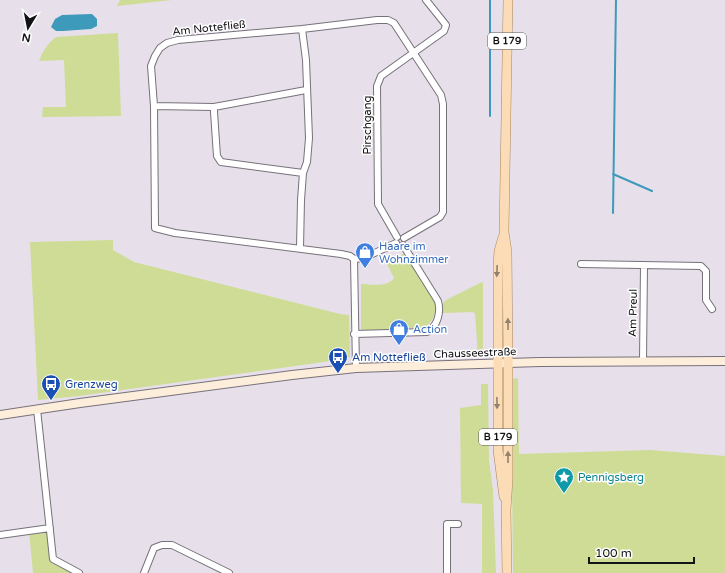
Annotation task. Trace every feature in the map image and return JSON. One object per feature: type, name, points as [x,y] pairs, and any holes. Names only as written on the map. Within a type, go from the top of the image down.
[{"type":"main road","name":"B 179","points":[[507,573],[506,510],[508,479],[508,363],[507,252],[504,232],[508,0]]},
{"type":"main road","name":"B 179","points":[[504,232],[499,251],[498,265],[497,364],[499,461],[506,510]]},
{"type":"main road","name":"Chausseestraße","points":[[0,415],[284,376],[356,368],[643,360],[725,361]]},
{"type":"street","name":"Pirschgang","points":[[397,240],[378,204],[377,86],[381,76],[444,31],[446,25],[426,0]]},
{"type":"street","name":"Am Nottefließ","points":[[354,259],[350,256],[342,254],[175,233],[155,228],[156,195],[152,66],[158,52],[167,43],[178,40],[302,29],[377,20],[388,20],[394,23],[441,95],[443,104],[443,212],[440,217],[404,242]]},
{"type":"street","points":[[300,248],[303,173],[307,162],[309,138],[306,60],[302,29]]},
{"type":"street","points":[[154,106],[214,107],[306,90]]},
{"type":"street","points":[[214,107],[217,156],[221,162],[303,173]]},
{"type":"street","points":[[354,334],[427,332],[433,329],[436,324],[440,310],[438,301],[404,242],[399,246],[397,240],[364,258],[354,259],[354,334],[356,368]]},
{"type":"street","points":[[581,264],[701,266],[706,271],[706,300],[712,310]]},
{"type":"street","name":"Am Preul","points":[[643,360],[644,265]]},
{"type":"street","points":[[37,409],[53,559],[67,570],[79,573]]},
{"type":"street","points":[[447,573],[447,524],[458,524]]},
{"type":"street","points":[[0,535],[50,528]]},
{"type":"street","points":[[144,573],[154,548],[162,545],[172,545],[229,573]]},
{"type":"green space","points":[[120,0],[172,0],[117,6]]},
{"type":"green space","points":[[118,33],[121,116],[42,117],[43,107],[66,107],[64,60],[39,61],[50,42],[56,37]]},
{"type":"green space","points":[[113,240],[113,250],[134,262],[349,315],[350,357],[324,362],[79,396],[38,400],[30,242]]},
{"type":"green space","points":[[405,253],[436,303],[436,310],[433,318],[429,324],[423,328],[361,331],[361,284],[379,285],[391,281],[394,278],[387,264]]},
{"type":"green space","points":[[482,282],[483,347],[478,355],[475,314],[473,312],[443,313],[443,303],[446,300]]},
{"type":"green space","points":[[518,378],[519,454],[650,450],[725,456],[725,573],[513,573],[511,379]]},
{"type":"green space","points":[[481,384],[488,384],[489,461],[493,490],[496,573],[482,573],[482,504],[461,503],[460,408],[481,405]]},
{"type":"green space","points":[[50,528],[53,559],[72,571],[72,573],[33,573],[29,531]]},
{"type":"water","points":[[92,14],[97,19],[97,26],[91,29],[56,31],[51,27],[55,19],[62,15]]},
{"type":"waterway","points":[[490,0],[490,116]]},
{"type":"waterway","points":[[613,213],[616,0]]},
{"type":"waterway","points":[[613,174],[652,191]]},
{"type":"place","name":"Haare im Wohnzimmer","points":[[365,269]]},
{"type":"place","name":"Action","points":[[399,346]]},
{"type":"place","name":"Am Nottefließ","points":[[338,374]]},
{"type":"place","name":"Grenzweg","points":[[51,401]]},
{"type":"place","name":"Pennigsberg","points":[[564,494]]}]
